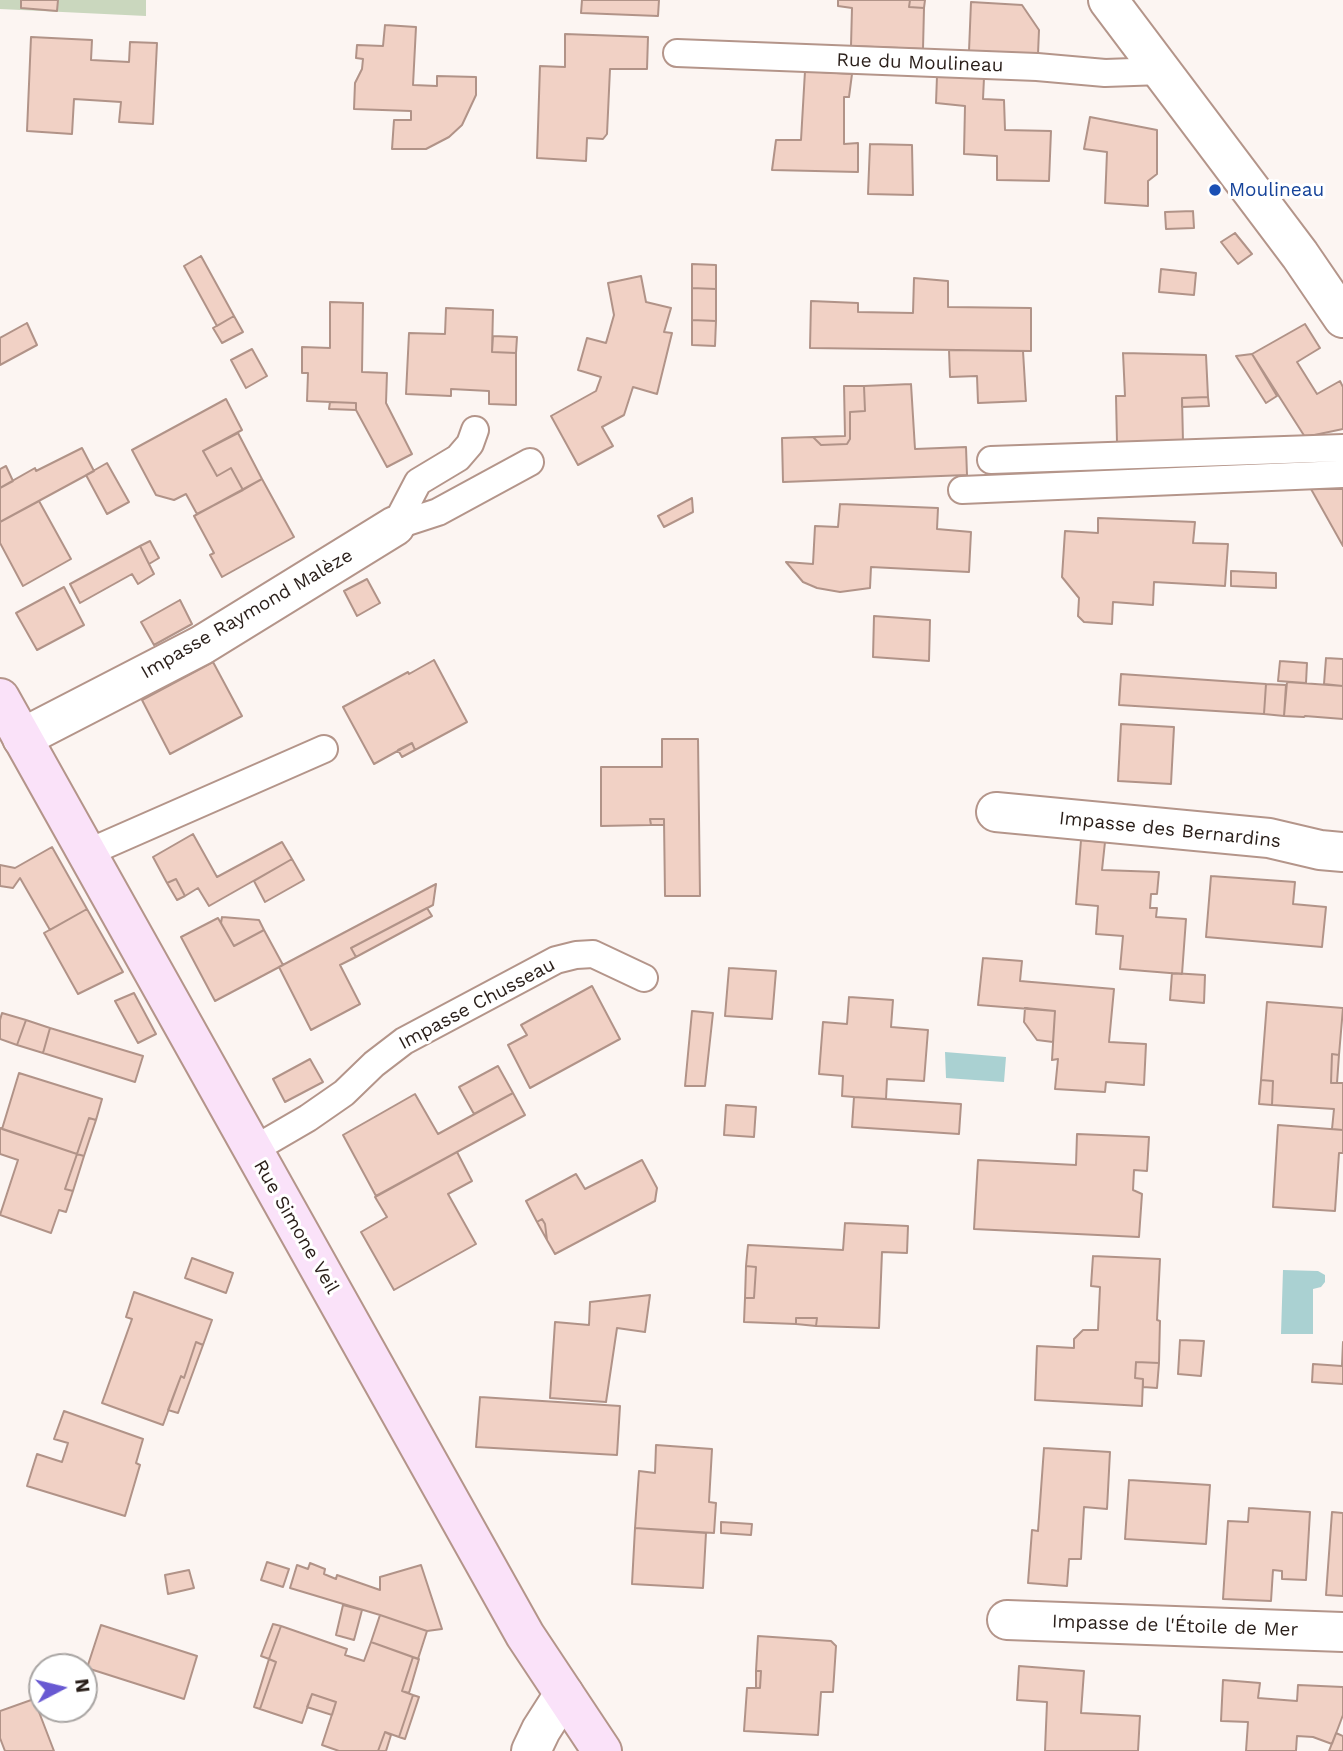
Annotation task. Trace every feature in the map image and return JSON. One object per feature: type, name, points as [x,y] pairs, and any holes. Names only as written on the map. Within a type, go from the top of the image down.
[{"type":"main road","name":"Rue Simone Veil","points":[[0,698],[525,1635],[602,1751]]},
{"type":"street","points":[[1108,0],[1300,255],[1343,318]]},
{"type":"street","name":"Impasse Raymond Malèze","points":[[22,738],[202,645],[395,526]]},
{"type":"street","name":"Impasse des Bernardins","points":[[996,812],[1269,838],[1320,850],[1343,852]]},
{"type":"street","name":"Impasse de l'Étoile de Mer","points":[[1007,1620],[1343,1632]]},
{"type":"street","points":[[531,1751],[541,1730],[565,1695]]},
{"type":"lane","name":"Rue du Moulineau","points":[[677,53],[1037,67],[1105,73],[1162,71]]},
{"type":"lane","points":[[395,526],[418,482],[458,458],[470,444],[475,430]]},
{"type":"lane","points":[[991,460],[1343,447]]},
{"type":"lane","points":[[395,526],[438,512],[530,462]]},
{"type":"lane","points":[[962,490],[1343,474]]},
{"type":"lane","points":[[87,853],[324,749]]},
{"type":"lane","name":"Impasse Chusseau","points":[[253,1150],[344,1093],[404,1041],[556,960],[576,954],[593,954],[644,978]]},
{"type":"green space","points":[[0,0],[146,0],[146,16],[0,9]]},
{"type":"water","points":[[945,1052],[1006,1057],[1004,1082],[946,1078]]},
{"type":"water","points":[[1283,1270],[1318,1271],[1325,1275],[1325,1282],[1321,1287],[1313,1289],[1313,1334],[1281,1334]]},
{"type":"building","points":[[21,0],[58,0],[57,11],[21,8]]},
{"type":"building","points":[[582,0],[659,0],[658,16],[581,13]]},
{"type":"building","points":[[838,0],[910,0],[909,7],[924,8],[923,49],[851,46],[852,8],[838,6]]},
{"type":"building","points":[[910,0],[925,0],[924,8],[909,7]]},
{"type":"building","points":[[971,2],[1022,5],[1039,30],[1038,54],[969,51]]},
{"type":"building","points":[[385,25],[416,27],[413,85],[437,86],[437,76],[476,77],[476,95],[462,125],[449,137],[426,149],[392,149],[394,120],[411,120],[411,111],[354,109],[355,83],[362,69],[363,59],[356,58],[357,45],[383,46]]},
{"type":"building","points":[[565,34],[648,37],[647,69],[610,69],[607,134],[603,139],[587,138],[586,161],[537,158],[540,66],[565,67]]},
{"type":"building","points":[[31,37],[92,40],[91,60],[129,62],[130,42],[157,43],[153,124],[119,122],[121,102],[74,99],[72,134],[27,131]]},
{"type":"building","points":[[805,71],[852,74],[849,97],[844,97],[844,144],[858,143],[858,172],[772,170],[776,140],[801,140]]},
{"type":"building","points":[[937,76],[984,78],[983,99],[1004,100],[1005,130],[1051,131],[1049,181],[997,180],[997,156],[964,154],[965,106],[936,103]]},
{"type":"building","points":[[1090,117],[1157,130],[1157,174],[1148,181],[1148,206],[1105,203],[1107,152],[1084,149]]},
{"type":"building","points":[[870,144],[912,145],[913,195],[868,194]]},
{"type":"building","points":[[1193,211],[1194,228],[1166,229],[1165,212]]},
{"type":"building","points":[[1235,233],[1252,254],[1238,264],[1221,242]]},
{"type":"building","points":[[201,256],[234,316],[217,326],[184,266]]},
{"type":"building","points":[[692,264],[716,265],[716,289],[692,288]]},
{"type":"building","points":[[1161,269],[1196,273],[1194,295],[1159,292]]},
{"type":"building","points":[[641,276],[646,302],[671,308],[664,332],[672,333],[657,394],[633,387],[624,415],[602,427],[613,446],[578,465],[551,416],[596,391],[601,377],[578,370],[587,338],[606,343],[614,315],[608,283]]},
{"type":"building","points":[[914,278],[948,281],[948,307],[1031,308],[1031,351],[810,348],[811,301],[858,303],[858,312],[913,313]]},
{"type":"building","points":[[692,288],[716,289],[716,321],[692,320]]},
{"type":"building","points":[[330,302],[363,303],[362,372],[387,373],[386,403],[412,454],[387,467],[356,410],[356,403],[307,401],[308,373],[302,373],[302,347],[330,348]]},
{"type":"building","points":[[446,308],[493,310],[492,352],[516,353],[516,405],[489,404],[489,391],[451,389],[451,396],[406,394],[409,333],[445,334]]},
{"type":"building","points":[[234,316],[243,332],[222,343],[213,328]]},
{"type":"building","points":[[692,320],[716,321],[715,346],[692,345]]},
{"type":"building","points":[[27,323],[37,345],[0,365],[0,338]]},
{"type":"building","points":[[1305,324],[1320,348],[1297,362],[1317,394],[1340,381],[1343,387],[1343,429],[1305,437],[1252,354]]},
{"type":"building","points":[[493,336],[517,337],[516,353],[492,352]]},
{"type":"building","points":[[252,349],[267,376],[246,388],[231,360]]},
{"type":"building","points":[[949,350],[1023,351],[1026,401],[978,403],[977,376],[950,377]]},
{"type":"building","points":[[1123,353],[1206,355],[1208,397],[1182,398],[1183,442],[1117,443],[1116,396],[1125,396]]},
{"type":"building","points":[[1252,354],[1277,396],[1266,403],[1236,356]]},
{"type":"building","points":[[911,384],[915,449],[966,447],[967,475],[783,482],[782,438],[813,437],[821,445],[847,444],[850,439],[850,412],[865,411],[864,386]]},
{"type":"building","points":[[844,386],[864,386],[865,411],[850,412],[850,439],[847,444],[821,445],[813,437],[845,436]]},
{"type":"building","points":[[1208,397],[1209,406],[1182,407],[1182,398]]},
{"type":"building","points":[[226,399],[242,430],[203,451],[217,476],[231,468],[243,490],[197,514],[186,494],[174,500],[156,495],[132,450]]},
{"type":"building","points":[[330,402],[356,403],[356,410],[329,409]]},
{"type":"building","points":[[238,433],[262,479],[243,490],[231,468],[217,476],[203,451]]},
{"type":"building","points":[[82,448],[94,471],[0,522],[0,488],[35,468],[36,471]]},
{"type":"building","points":[[107,463],[129,502],[107,514],[86,475]]},
{"type":"building","points":[[6,466],[13,481],[0,488],[0,469]]},
{"type":"building","points":[[262,479],[294,537],[222,577],[210,555],[214,553],[194,516]]},
{"type":"building","points":[[1311,489],[1343,489],[1343,546]]},
{"type":"building","points":[[692,498],[693,512],[664,527],[658,516]]},
{"type":"building","points":[[39,501],[71,559],[23,586],[0,543],[0,522]]},
{"type":"building","points":[[840,504],[938,508],[937,529],[971,532],[969,572],[871,567],[870,588],[840,592],[817,588],[803,582],[786,562],[813,564],[815,526],[838,527]]},
{"type":"building","points":[[1098,518],[1195,522],[1193,543],[1228,544],[1225,586],[1154,582],[1153,605],[1113,602],[1112,624],[1084,622],[1078,616],[1079,598],[1062,577],[1065,531],[1098,533]]},
{"type":"building","points":[[150,541],[159,558],[149,564],[140,546]]},
{"type":"building","points":[[140,546],[154,574],[138,584],[132,574],[80,603],[70,584]]},
{"type":"building","points":[[1231,571],[1276,573],[1276,588],[1231,586]]},
{"type":"building","points":[[367,579],[380,603],[357,616],[344,591]]},
{"type":"building","points":[[64,587],[84,625],[37,650],[16,613]]},
{"type":"building","points":[[180,600],[192,624],[154,645],[141,622]]},
{"type":"building","points":[[874,616],[930,620],[929,661],[873,657]]},
{"type":"building","points":[[1326,658],[1343,659],[1343,686],[1324,684]]},
{"type":"building","points":[[434,660],[467,722],[415,750],[412,743],[374,764],[343,707]]},
{"type":"building","points":[[1280,661],[1307,663],[1306,683],[1278,681]]},
{"type":"building","points":[[213,662],[242,716],[170,754],[142,700]]},
{"type":"building","points":[[1121,674],[1266,684],[1264,714],[1119,705]]},
{"type":"building","points":[[1287,682],[1343,686],[1343,719],[1284,716]]},
{"type":"building","points":[[1266,684],[1286,685],[1284,716],[1264,714]]},
{"type":"building","points":[[1121,724],[1174,727],[1171,784],[1118,781]]},
{"type":"building","points":[[662,739],[698,739],[700,896],[665,896],[664,819],[650,819],[651,825],[601,826],[601,767],[662,767]]},
{"type":"building","points":[[412,743],[415,750],[402,757],[398,750]]},
{"type":"building","points":[[650,819],[664,819],[664,825],[651,825]]},
{"type":"building","points":[[193,834],[217,877],[282,842],[292,859],[209,906],[198,888],[185,896],[176,879],[167,883],[153,857]]},
{"type":"building","points":[[1081,840],[1105,842],[1102,870],[1159,872],[1157,894],[1151,894],[1150,908],[1157,908],[1156,917],[1186,919],[1182,974],[1120,969],[1123,936],[1096,934],[1098,906],[1076,904]]},
{"type":"building","points":[[52,847],[87,909],[50,930],[20,878],[13,888],[0,886],[0,865],[15,868]]},
{"type":"building","points":[[292,859],[304,880],[265,902],[254,881]]},
{"type":"building","points":[[1211,876],[1295,882],[1293,904],[1326,907],[1322,947],[1206,937]]},
{"type":"building","points":[[176,879],[185,896],[177,900],[167,883]]},
{"type":"building","points":[[436,884],[433,905],[351,948],[356,957],[340,965],[360,1004],[311,1030],[279,967]]},
{"type":"building","points":[[427,908],[432,916],[356,957],[351,948]]},
{"type":"building","points":[[87,909],[123,972],[78,994],[44,933]]},
{"type":"building","points":[[222,917],[259,920],[264,930],[234,946],[221,923]]},
{"type":"building","points":[[218,918],[234,946],[264,930],[283,965],[215,1001],[181,937]]},
{"type":"building","points":[[983,958],[1022,961],[1020,981],[1114,989],[1109,1042],[1146,1044],[1144,1085],[1106,1082],[1105,1092],[1055,1089],[1058,1059],[1052,1060],[1055,1011],[978,1005]]},
{"type":"building","points":[[729,968],[776,971],[772,1019],[725,1016]]},
{"type":"building","points":[[1172,973],[1205,975],[1204,1003],[1170,1000]]},
{"type":"building","points":[[592,986],[620,1039],[530,1088],[508,1045],[527,1035],[521,1025]]},
{"type":"building","points":[[134,993],[156,1034],[138,1043],[115,1001]]},
{"type":"building","points":[[849,997],[893,1000],[891,1027],[928,1030],[924,1081],[887,1079],[886,1099],[854,1097],[842,1096],[843,1076],[819,1074],[823,1022],[847,1024]]},
{"type":"building","points":[[1267,1002],[1343,1008],[1339,1055],[1332,1054],[1331,1083],[1343,1083],[1343,1130],[1332,1129],[1334,1109],[1272,1105],[1273,1081],[1261,1080]]},
{"type":"building","points":[[1025,1008],[1055,1011],[1053,1042],[1037,1040],[1024,1022]]},
{"type":"building","points":[[692,1011],[713,1013],[705,1086],[685,1086]]},
{"type":"building","points":[[2,1013],[26,1020],[17,1045],[0,1039]]},
{"type":"building","points":[[26,1020],[50,1028],[43,1053],[17,1045]]},
{"type":"building","points":[[50,1028],[143,1056],[135,1082],[43,1053]]},
{"type":"building","points":[[1332,1054],[1339,1055],[1337,1083],[1331,1083]]},
{"type":"building","points":[[310,1059],[323,1082],[285,1102],[273,1079]]},
{"type":"building","points":[[498,1066],[513,1093],[474,1114],[459,1087]]},
{"type":"building","points":[[19,1073],[102,1099],[96,1120],[89,1118],[77,1154],[2,1129]]},
{"type":"building","points":[[1261,1080],[1273,1081],[1272,1105],[1259,1104]]},
{"type":"building","points":[[513,1093],[525,1115],[376,1196],[343,1135],[415,1094],[438,1134]]},
{"type":"building","points":[[854,1097],[961,1104],[959,1134],[852,1127]]},
{"type":"building","points":[[726,1105],[756,1107],[754,1137],[724,1135]]},
{"type":"building","points":[[89,1118],[96,1120],[84,1156],[77,1154]]},
{"type":"building","points":[[1278,1125],[1343,1130],[1343,1153],[1339,1153],[1335,1211],[1273,1207]]},
{"type":"building","points":[[0,1128],[77,1154],[65,1189],[73,1191],[66,1212],[59,1210],[51,1233],[0,1215],[18,1160],[0,1154]]},
{"type":"building","points":[[1077,1134],[1149,1137],[1147,1171],[1134,1170],[1133,1190],[1142,1194],[1139,1237],[974,1229],[978,1160],[1076,1165]]},
{"type":"building","points":[[457,1152],[472,1181],[448,1194],[476,1244],[394,1290],[361,1232],[387,1217],[375,1197]]},
{"type":"building","points":[[77,1154],[84,1156],[73,1191],[65,1189]]},
{"type":"building","points":[[642,1160],[657,1188],[655,1201],[555,1254],[547,1240],[545,1224],[542,1219],[537,1222],[526,1201],[576,1174],[585,1189]]},
{"type":"building","points":[[542,1219],[545,1224],[547,1240],[537,1222]]},
{"type":"building","points":[[845,1223],[908,1226],[907,1253],[882,1252],[879,1328],[816,1326],[817,1318],[796,1318],[796,1324],[744,1322],[745,1298],[754,1298],[756,1267],[746,1266],[748,1245],[843,1250]]},
{"type":"building","points":[[1093,1256],[1160,1259],[1157,1320],[1160,1321],[1159,1363],[1136,1362],[1135,1378],[1143,1379],[1142,1406],[1035,1400],[1037,1346],[1074,1348],[1074,1339],[1083,1330],[1098,1330],[1100,1287],[1091,1286]]},
{"type":"building","points":[[192,1258],[233,1273],[226,1293],[185,1278]]},
{"type":"building","points":[[746,1266],[756,1267],[754,1298],[745,1298]]},
{"type":"building","points":[[134,1292],[212,1320],[203,1345],[196,1342],[184,1378],[181,1376],[163,1425],[102,1403],[132,1319],[126,1317]]},
{"type":"building","points":[[650,1295],[645,1332],[617,1328],[606,1402],[550,1398],[555,1322],[589,1325],[590,1302]]},
{"type":"building","points":[[796,1318],[817,1318],[816,1326],[796,1324]]},
{"type":"building","points":[[1180,1340],[1204,1341],[1201,1376],[1178,1374]]},
{"type":"building","points":[[196,1342],[203,1345],[178,1413],[168,1410],[181,1376],[184,1378]]},
{"type":"building","points":[[1343,1342],[1343,1384],[1312,1382],[1313,1364],[1342,1366]]},
{"type":"building","points":[[1136,1362],[1159,1363],[1157,1388],[1143,1387],[1143,1379],[1135,1378]]},
{"type":"building","points":[[480,1397],[620,1406],[617,1455],[476,1447]]},
{"type":"building","points":[[64,1411],[143,1439],[136,1463],[140,1465],[125,1516],[27,1486],[37,1454],[62,1462],[68,1443],[54,1439]]},
{"type":"building","points":[[656,1445],[712,1449],[709,1502],[716,1503],[714,1533],[635,1528],[639,1471],[655,1473]]},
{"type":"building","points":[[1044,1448],[1110,1452],[1107,1509],[1084,1507],[1081,1559],[1069,1559],[1067,1586],[1028,1583],[1032,1530],[1038,1531]]},
{"type":"building","points":[[1129,1480],[1210,1485],[1206,1544],[1125,1539]]},
{"type":"building","points":[[1249,1508],[1310,1512],[1306,1580],[1282,1579],[1282,1571],[1273,1570],[1271,1601],[1223,1599],[1228,1521],[1248,1522]]},
{"type":"building","points":[[1332,1512],[1343,1513],[1343,1596],[1326,1595]]},
{"type":"building","points":[[721,1522],[752,1524],[751,1535],[721,1533]]},
{"type":"building","points":[[635,1528],[706,1533],[703,1588],[632,1584]]},
{"type":"building","points":[[267,1562],[289,1569],[283,1587],[261,1580]]},
{"type":"building","points":[[310,1563],[325,1569],[324,1574],[336,1579],[337,1575],[380,1590],[380,1577],[421,1565],[442,1629],[427,1631],[290,1588],[297,1565],[308,1569]]},
{"type":"building","points":[[189,1570],[194,1588],[168,1594],[165,1575]]},
{"type":"building","points":[[343,1605],[362,1610],[354,1640],[336,1635]]},
{"type":"building","points":[[380,1615],[427,1631],[418,1659],[371,1642]]},
{"type":"building","points":[[273,1624],[281,1626],[269,1659],[261,1656]]},
{"type":"building","points":[[101,1625],[197,1656],[184,1699],[98,1672],[98,1653],[92,1653]]},
{"type":"building","points":[[281,1626],[347,1649],[345,1655],[364,1661],[371,1642],[413,1657],[402,1691],[413,1695],[399,1737],[385,1732],[378,1751],[339,1751],[322,1745],[336,1702],[312,1694],[302,1723],[260,1709],[276,1662],[269,1659]]},
{"type":"building","points":[[758,1636],[831,1641],[836,1646],[833,1692],[821,1692],[818,1735],[744,1731],[747,1688],[760,1688],[761,1671],[756,1671]]},
{"type":"building","points":[[413,1657],[419,1659],[409,1693],[402,1691]]},
{"type":"building","points":[[269,1659],[276,1662],[260,1709],[254,1707]]},
{"type":"building","points":[[1019,1666],[1084,1671],[1081,1713],[1140,1716],[1138,1751],[1045,1751],[1047,1702],[1017,1700]]},
{"type":"building","points":[[756,1671],[761,1671],[760,1688],[756,1688]]},
{"type":"building","points":[[1223,1680],[1260,1683],[1258,1698],[1297,1701],[1298,1685],[1343,1687],[1343,1715],[1332,1744],[1313,1737],[1297,1736],[1296,1751],[1246,1751],[1248,1722],[1221,1721]]},
{"type":"building","points":[[312,1694],[336,1702],[332,1715],[307,1707]]},
{"type":"building","points":[[413,1695],[419,1697],[405,1739],[399,1737]]},
{"type":"building","points":[[28,1701],[28,1723],[43,1723],[54,1751],[5,1751],[0,1738],[0,1711]]},
{"type":"building","points":[[385,1732],[391,1735],[386,1751],[378,1751]]},
{"type":"building","points":[[1336,1733],[1343,1736],[1343,1751],[1329,1751]]},
{"type":"place","name":"Moulineau","points":[[1215,190]]}]
